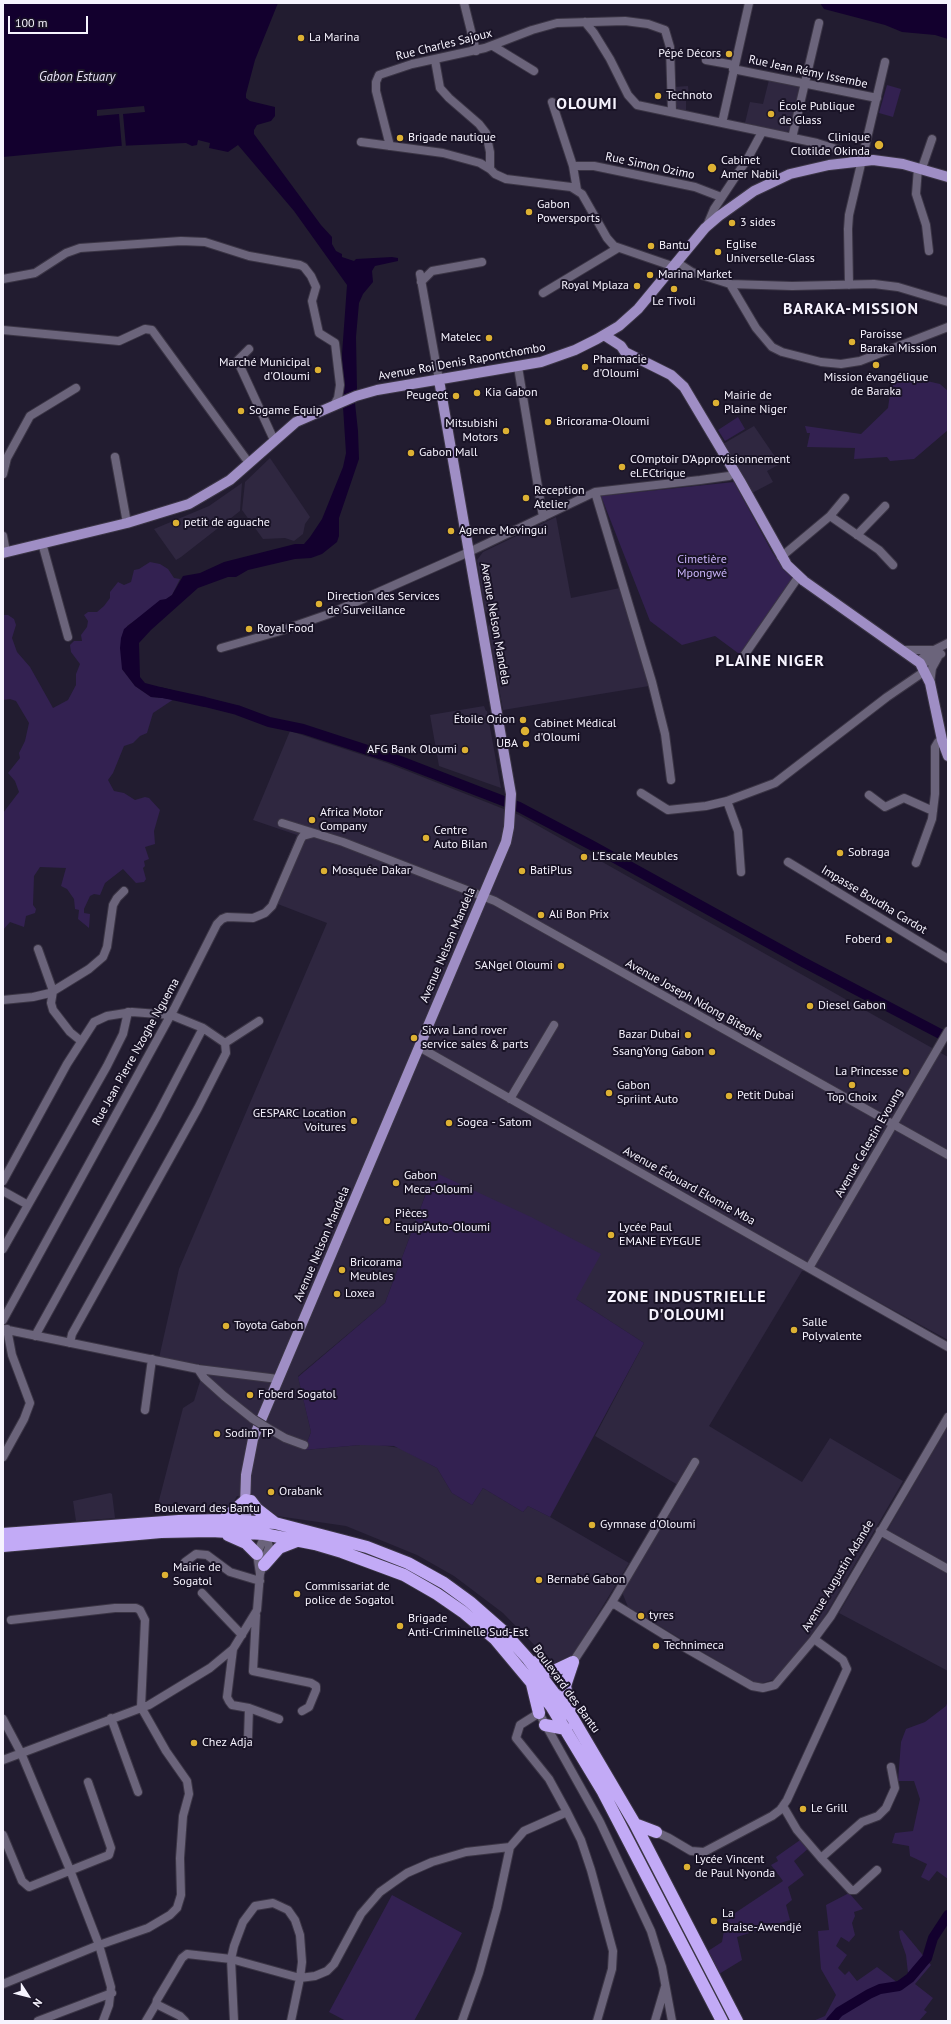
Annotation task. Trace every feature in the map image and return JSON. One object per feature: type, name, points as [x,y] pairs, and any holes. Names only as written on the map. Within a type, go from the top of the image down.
[{"type":"highway","points":[[257,1554],[246,1543],[221,1526],[247,1498],[257,1509],[275,1523]]},
{"type":"highway","name":"Boulevard des Bantu","points":[[3,1546],[161,1532],[250,1522],[275,1523],[344,1540],[379,1551],[415,1567],[444,1583],[470,1602],[503,1631],[528,1659],[572,1717],[635,1824],[737,2021]]},
{"type":"highway","name":"Boulevard des Bantu","points":[[3,1534],[129,1524],[221,1526],[300,1541],[342,1552],[388,1568],[437,1594],[481,1626],[532,1681],[566,1729],[603,1792],[722,2021]]},
{"type":"highway","points":[[261,1573],[278,1548],[300,1541]]},
{"type":"highway","points":[[528,1659],[547,1670],[554,1671],[573,1662]]},
{"type":"highway","points":[[572,1717],[565,1686],[573,1662]]},
{"type":"highway","points":[[532,1681],[539,1713]]},
{"type":"highway","points":[[545,1725],[566,1729]]},
{"type":"highway","points":[[635,1824],[656,1832]]},
{"type":"highway","points":[[645,1844],[648,1836],[656,1832]]},
{"type":"main road","name":"Avenue Roi Denis Rapontchombo","points":[[43,546],[168,511],[202,497],[230,480],[296,422],[307,419],[356,396],[377,390],[518,367],[559,356],[608,333],[638,309],[676,265],[705,228],[736,203],[777,179],[809,169],[863,161],[887,162],[920,168],[948,177]]},
{"type":"main road","points":[[608,333],[617,342]]},
{"type":"main road","points":[[608,333],[617,342],[623,344],[625,352],[663,371],[684,388],[735,472],[781,557],[799,576],[903,650],[923,667],[930,682],[942,740],[948,756]]},
{"type":"main road","name":"Avenue Nelson Mandela","points":[[250,1522],[247,1498],[247,1462],[252,1439],[506,842],[510,816],[511,794],[439,380]]},
{"type":"main road","points":[[4,554],[137,526],[199,505],[239,479],[307,419]]},
{"type":"street","points":[[464,3],[476,50]]},
{"type":"street","points":[[722,123],[749,3]]},
{"type":"street","name":"Rue Charles Sajoux","points":[[390,146],[376,91],[378,78],[389,71],[494,46],[545,25],[567,22],[625,21],[648,24],[665,30],[670,47],[672,112]]},
{"type":"street","points":[[585,22],[590,27],[607,54],[632,101],[637,105],[792,138],[849,153],[863,161]]},
{"type":"street","points":[[792,138],[819,23]]},
{"type":"street","points":[[494,46],[534,71]]},
{"type":"street","points":[[435,60],[440,88],[448,98],[479,124],[486,132],[490,148],[490,169]]},
{"type":"street","name":"Rue Jean Rémy Issembe","points":[[706,60],[877,98]]},
{"type":"street","points":[[849,285],[848,229],[854,191],[863,161],[885,62]]},
{"type":"street","points":[[552,102],[573,166],[577,190]]},
{"type":"street","points":[[705,228],[721,197],[745,163],[762,132]]},
{"type":"street","points":[[929,251],[926,225],[916,194],[920,168],[932,139]]},
{"type":"street","points":[[361,142],[444,153],[480,163],[495,174],[506,179],[571,187],[577,190],[586,200],[607,238],[618,248],[676,265],[730,284],[792,286],[874,284],[898,287],[948,302]]},
{"type":"street","name":"Rue Simon Ozimo","points":[[573,166],[594,166],[695,187],[721,197]]},
{"type":"street","points":[[3,279],[35,273],[66,252],[80,248],[181,241],[204,242],[249,256],[300,265],[304,267],[311,276],[316,287],[312,302],[319,332],[335,343],[340,385],[338,404]]},
{"type":"street","points":[[543,293],[618,248]]},
{"type":"street","points":[[439,380],[421,278],[432,271],[482,262]]},
{"type":"street","points":[[730,284],[756,328],[772,346],[782,352],[821,362],[841,364],[860,361],[948,327]]},
{"type":"street","points":[[3,330],[119,341],[145,329],[152,330],[249,463]]},
{"type":"street","points":[[249,349],[238,360],[239,364],[274,440]]},
{"type":"street","points":[[518,367],[543,517]]},
{"type":"street","points":[[3,474],[7,458],[30,416],[76,388]]},
{"type":"street","points":[[115,457],[126,523]]},
{"type":"street","points":[[221,648],[308,622],[469,552],[595,492],[729,476],[735,472]]},
{"type":"street","points":[[595,492],[652,682],[665,734],[671,780]]},
{"type":"street","points":[[781,557],[830,516],[845,498]]},
{"type":"street","points":[[858,535],[885,506]]},
{"type":"street","points":[[830,516],[879,550],[893,565]]},
{"type":"street","points":[[3,536],[4,554]]},
{"type":"street","points":[[43,546],[68,636]]},
{"type":"street","points":[[741,660],[799,576]]},
{"type":"street","points":[[641,793],[668,810],[706,806],[726,801],[775,783],[887,697],[930,661],[948,643]]},
{"type":"street","points":[[903,650],[940,651],[948,648]]},
{"type":"street","points":[[930,682],[932,668],[940,651]]},
{"type":"street","points":[[916,863],[926,839],[933,811],[935,794],[935,747],[938,742],[942,740]]},
{"type":"street","points":[[869,795],[885,807],[904,798],[933,811]]},
{"type":"street","points":[[726,801],[738,831],[741,872]]},
{"type":"street","name":"Avenue Joseph Ndong Biteghe","points":[[282,823],[314,833],[483,896],[948,1155]]},
{"type":"street","name":"Rue Jean Pierre Nzoghe Nguema","points":[[3,1320],[171,1015],[217,924],[222,919],[228,917],[253,918],[265,913],[272,906],[301,839],[303,836],[314,833]]},
{"type":"street","name":"Impasse Boudha Cardot","points":[[788,862],[948,959]]},
{"type":"street","points":[[3,1000],[33,997],[54,991],[89,969],[103,957],[107,947],[113,905],[124,891]]},
{"type":"street","points":[[38,949],[54,991],[51,1003],[53,1010],[70,1032],[81,1041]]},
{"type":"street","points":[[3,1249],[107,1066],[123,1034],[128,1012]]},
{"type":"street","points":[[3,1181],[81,1041],[94,1022],[107,1016],[128,1012],[171,1015],[203,1028],[225,1043]]},
{"type":"street","points":[[225,1043],[259,1021]]},
{"type":"street","points":[[510,1099],[554,1025]]},
{"type":"street","points":[[35,1336],[158,1114],[203,1028]]},
{"type":"street","name":"Avenue Celestin Evoung","points":[[809,1268],[948,1031]]},
{"type":"street","points":[[70,1343],[72,1334],[198,1108],[226,1053],[225,1043]]},
{"type":"street","name":"Avenue Édouard Ekomie Mba","points":[[419,1047],[948,1347]]},
{"type":"street","points":[[3,1191],[28,1205]]},
{"type":"street","points":[[3,1457],[24,1418],[30,1403],[12,1355],[5,1329],[198,1369],[278,1379]]},
{"type":"street","points":[[145,1410],[152,1359]]},
{"type":"street","points":[[198,1369],[204,1378],[216,1389],[253,1419],[284,1438],[304,1445]]},
{"type":"street","name":"Avenue Augustin Adande","points":[[611,1604],[616,1605],[737,1678],[760,1688],[768,1688],[775,1685],[814,1639],[831,1616],[948,1417]]},
{"type":"street","points":[[573,1662],[611,1604],[695,1462]]},
{"type":"street","points":[[880,1531],[948,1569]]},
{"type":"street","points":[[261,1573],[257,1554],[262,1542],[267,1539],[269,1547],[261,1573],[253,1671],[311,1683],[316,1686],[316,1690],[309,1707],[302,1711]]},
{"type":"street","points":[[185,1562],[196,1554],[207,1555],[230,1572],[261,1573]]},
{"type":"street","points":[[202,1593],[242,1635]]},
{"type":"street","points":[[3,1984],[163,1921],[177,1908],[181,1895],[180,1858],[183,1816],[189,1794],[187,1781],[166,1751],[141,1707],[144,1620],[140,1610],[136,1608],[115,1608],[12,1620]]},
{"type":"street","points":[[3,1760],[160,1699],[199,1675],[233,1649],[257,1610]]},
{"type":"street","points":[[656,1832],[691,1851],[704,1852],[772,1816],[783,1806],[847,1669],[843,1660],[814,1639]]},
{"type":"street","points":[[233,1649],[227,1696],[229,1701],[232,1705],[249,1708],[279,1719]]},
{"type":"street","points":[[248,1738],[249,1708]]},
{"type":"street","points":[[597,2021],[612,1969],[613,1951],[591,1870],[581,1840],[549,1779],[516,1738],[520,1725],[539,1713],[612,1844],[654,1939],[665,1982],[672,2021]]},
{"type":"street","points":[[111,1718],[138,1792]]},
{"type":"street","points":[[3,1719],[21,1752],[70,1870],[99,1945],[111,1982],[112,1993],[103,2021]]},
{"type":"street","points":[[821,1858],[862,1822],[878,1816],[886,1808],[895,1788],[891,1767]]},
{"type":"street","points":[[3,1835],[17,1870],[26,1886],[34,1885],[105,1856],[111,1850],[88,1782]]},
{"type":"street","points":[[783,1806],[797,1830],[821,1858],[853,1890],[877,1870]]},
{"type":"street","points":[[462,2021],[497,1908],[510,1847],[524,1831],[567,1812]]},
{"type":"street","points":[[146,2021],[157,2000],[185,1955],[231,1959],[300,1978],[315,1976],[327,1971],[334,1964],[361,1914],[380,1892],[407,1873],[432,1862],[466,1852],[510,1847]]},
{"type":"street","points":[[234,2021],[231,1959],[238,1934],[250,1910],[259,1904],[273,1903],[288,1910],[298,1928],[302,1953],[300,1978],[291,2021]]},
{"type":"street","points":[[655,2021],[665,1982]]},
{"type":"street","points":[[38,2021],[112,1993]]},
{"type":"street","points":[[156,2004],[180,2016],[185,2021]]},
{"type":"street","points":[[658,2012],[665,2008],[671,2010]]},
{"type":"shaded area","name":"École Publique de Glass","points":[[769,80],[799,86],[801,91],[791,129],[786,132],[745,123],[750,102],[763,104]]},
{"type":"shaded area","points":[[688,86],[689,97],[686,97],[686,111],[678,109],[676,105],[674,87]]},
{"type":"shaded area","points":[[754,426],[780,464],[767,471],[773,482],[752,493],[723,444]]},
{"type":"shaded area","points":[[270,458],[310,517],[305,524],[303,534],[294,541],[285,538],[263,539],[242,510],[245,482]]},
{"type":"shaded area","points":[[242,483],[240,511],[176,560],[154,529],[209,506]]},
{"type":"shaded area","points":[[556,517],[571,598],[620,588],[649,686],[503,710],[488,627],[490,623],[490,615],[485,611],[477,560],[483,552]]},
{"type":"shaded area","name":"AFG Bank Oloumi","points":[[484,706],[487,711],[501,788],[439,766],[430,715]]},
{"type":"shaded area","name":"ZONE INDUSTRIELLE D'OLOUMI","points":[[290,731],[387,763],[519,815],[948,1057],[948,1340],[822,1271],[802,1271],[709,1426],[802,1482],[830,1438],[903,1481],[821,1623],[775,1679],[760,1684],[754,1683],[628,1607],[622,1592],[683,1488],[595,1436],[644,1343],[576,1299],[434,1172],[385,1303],[298,1376],[311,1432],[304,1450],[360,1445],[380,1445],[400,1448],[437,1468],[452,1493],[472,1505],[483,1488],[523,1512],[528,1506],[550,1517],[629,1563],[570,1660],[557,1665],[550,1661],[503,1613],[454,1576],[417,1555],[346,1526],[277,1516],[254,1500],[237,1496],[233,1503],[224,1509],[157,1508],[183,1408],[194,1401],[205,1365],[159,1358],[179,1269],[327,923],[270,901],[297,835],[253,820]]},
{"type":"shaded area","points":[[948,1426],[948,1671],[839,1613]]},
{"type":"shaded area","points":[[110,1493],[112,1494],[115,1518],[76,1521],[73,1501]]},
{"type":"green space","points":[[887,85],[901,89],[893,117],[879,113]]},
{"type":"green space","points":[[914,378],[940,384],[948,391],[948,430],[914,459],[890,461],[887,457],[854,459],[855,448],[807,447],[810,433],[807,433],[805,426],[861,434],[888,408],[892,379]]},
{"type":"green space","points":[[738,417],[745,429],[725,441],[718,430]]},
{"type":"green space","name":"Cimetière Mpongwé","points":[[734,482],[772,552],[781,565],[795,579],[742,656],[715,636],[682,645],[650,621],[601,496]]},
{"type":"green space","points":[[150,562],[160,564],[168,569],[174,578],[180,579],[172,595],[127,626],[122,669],[135,686],[151,697],[174,699],[153,713],[147,733],[140,736],[133,743],[124,746],[113,773],[108,780],[114,791],[124,793],[135,800],[145,797],[149,798],[160,810],[154,831],[155,844],[145,847],[149,859],[144,861],[145,866],[143,868],[146,879],[144,882],[136,883],[123,869],[105,883],[100,895],[94,894],[90,896],[84,909],[84,913],[90,914],[89,928],[78,919],[79,910],[75,909],[74,899],[67,889],[61,886],[66,868],[40,867],[34,876],[33,905],[36,909],[35,913],[26,916],[24,927],[10,922],[3,930],[3,813],[19,792],[15,781],[8,773],[20,758],[19,753],[25,741],[29,723],[16,701],[10,699],[3,700],[3,615],[8,615],[14,619],[16,625],[12,638],[17,652],[30,667],[53,708],[68,700],[76,685],[76,674],[80,664],[71,652],[70,645],[74,641],[82,641],[81,635],[87,627],[88,621],[84,615],[88,612],[97,612],[110,598],[110,592],[118,582],[124,585],[131,582],[134,570],[139,569]]},
{"type":"green space","points":[[434,1172],[531,1217],[601,1254],[576,1299],[644,1343],[550,1517],[528,1506],[523,1512],[483,1488],[472,1505],[452,1493],[437,1468],[394,1446],[360,1445],[304,1450],[311,1432],[298,1377],[385,1303]]},
{"type":"green space","points":[[948,1701],[948,1879],[937,1871],[929,1881],[921,1877],[927,1864],[910,1856],[909,1846],[892,1843],[895,1833],[913,1831],[920,1799],[914,1781],[898,1781],[901,1742],[906,1729],[925,1722],[946,1706]]},
{"type":"green space","points":[[803,1838],[810,1847],[794,1861],[804,1875],[788,1887],[792,1900],[786,1905],[790,1920],[737,1937],[742,1960],[719,1974],[708,1951],[722,1942],[725,1925],[729,1917],[783,1881],[771,1865],[778,1861],[776,1857]]},
{"type":"green space","points":[[849,1893],[863,1909],[854,1912],[855,1916],[852,1923],[855,1935],[849,1942],[841,1937],[836,1946],[847,1955],[838,1968],[845,1975],[849,1971],[857,1981],[877,1967],[898,1983],[908,1973],[906,1955],[899,1931],[902,1930],[931,1965],[915,1984],[933,1998],[924,2010],[927,2012],[919,2021],[813,2021],[825,2016],[836,1995],[821,1969],[818,1931],[829,1930],[826,1905]]},
{"type":"green space","points":[[392,1895],[462,1933],[414,2021],[346,2021],[329,2012]]},
{"type":"water","name":"Gabon Estuary","points":[[3,3],[278,3],[255,60],[246,94],[246,98],[250,101],[275,107],[275,116],[271,121],[257,125],[254,130],[254,134],[321,225],[332,237],[332,244],[336,251],[342,254],[342,257],[354,261],[356,259],[398,258],[398,261],[375,266],[372,271],[373,282],[363,294],[359,303],[356,337],[357,390],[343,395],[342,354],[347,285],[294,211],[238,145],[228,152],[209,148],[210,143],[198,140],[197,145],[192,146],[186,143],[118,146],[3,157]]},
{"type":"water","points":[[820,3],[948,3],[948,39],[935,35],[902,32],[885,25],[824,9]]},
{"type":"water","points":[[355,403],[359,459],[339,518],[339,536],[337,542],[322,554],[311,558],[295,559],[248,570],[236,577],[228,577],[198,588],[151,630],[139,643],[140,677],[145,683],[172,690],[174,699],[151,697],[135,686],[122,669],[120,648],[124,629],[160,600],[166,599],[172,595],[183,576],[200,573],[224,562],[295,544],[304,544],[310,537],[322,519],[343,467],[346,453],[343,407]]},
{"type":"pier","points":[[144,106],[145,112],[123,114],[126,147],[122,148],[119,114],[97,116],[97,110]]},
{"type":"waterway","points":[[159,692],[237,710],[269,722],[303,729],[395,759],[519,807],[803,962],[948,1038]]},
{"type":"waterway","points":[[831,2021],[839,2012],[869,1994],[880,1989],[899,1986],[910,1978],[927,1958],[933,1938],[948,1915]]},
{"type":"place","name":"La Marina","points":[[301,38]]},
{"type":"place","name":"Pépé Décors","points":[[729,54]]},
{"type":"place","name":"Technoto","points":[[658,96]]},
{"type":"place","name":"École Publique de Glass","points":[[771,114]]},
{"type":"place","name":"Brigade nautique","points":[[400,138]]},
{"type":"place","name":"Clinique Clotilde Okinda","points":[[879,145]]},
{"type":"place","name":"Cabinet Amer Nabil","points":[[712,168]]},
{"type":"place","name":"Gabon Powersports","points":[[529,212]]},
{"type":"place","name":"3 sides","points":[[732,223]]},
{"type":"place","name":"Bantu","points":[[651,246]]},
{"type":"place","name":"Eglise Universelle-Glass","points":[[718,252]]},
{"type":"place","name":"Marina Market","points":[[650,275]]},
{"type":"place","name":"Royal Mplaza","points":[[637,286]]},
{"type":"place","name":"Le Tivoli","points":[[674,289]]},
{"type":"place","name":"Matelec","points":[[489,338]]},
{"type":"place","name":"Paroisse Baraka Mission","points":[[852,342]]},
{"type":"place","name":"Mission évangélique de Baraka","points":[[876,365]]},
{"type":"place","name":"Pharmacie d'Oloumi","points":[[585,367]]},
{"type":"place","name":"Marché Municipal d'Oloumi","points":[[318,370]]},
{"type":"place","name":"Kia Gabon","points":[[477,393]]},
{"type":"place","name":"Peugeot","points":[[456,396]]},
{"type":"place","name":"Mairie de Plaine Niger","points":[[716,403]]},
{"type":"place","name":"Sogame Equip","points":[[241,411]]},
{"type":"place","name":"Bricorama-Oloumi","points":[[548,422]]},
{"type":"place","name":"Mitsubishi Motors","points":[[506,431]]},
{"type":"place","name":"Gabon Mall","points":[[411,453]]},
{"type":"place","name":"COmptoir D'Approvisionnement eLECtrique","points":[[622,467]]},
{"type":"place","name":"Reception Atelier","points":[[526,498]]},
{"type":"place","name":"petit de aguache","points":[[176,523]]},
{"type":"place","name":"Agence Movingui","points":[[451,531]]},
{"type":"place","name":"Direction des Services de Surveillance","points":[[319,604]]},
{"type":"place","name":"Royal Food","points":[[249,629]]},
{"type":"place","name":"Étoile Orion","points":[[523,720]]},
{"type":"place","name":"Cabinet Médical d'Oloumi","points":[[525,731]]},
{"type":"place","name":"UBA","points":[[526,744]]},
{"type":"place","name":"AFG Bank Oloumi","points":[[465,750]]},
{"type":"place","name":"Africa Motor Company","points":[[312,820]]},
{"type":"place","name":"Centre Auto Bilan","points":[[426,838]]},
{"type":"place","name":"Sobraga","points":[[840,853]]},
{"type":"place","name":"L'Escale Meubles","points":[[584,857]]},
{"type":"place","name":"Mosquée Dakar","points":[[324,871]]},
{"type":"place","name":"BatiPlus","points":[[522,871]]},
{"type":"place","name":"Ali Bon Prix","points":[[541,915]]},
{"type":"place","name":"Foberd","points":[[889,940]]},
{"type":"place","name":"SANgel Oloumi","points":[[561,966]]},
{"type":"place","name":"Diesel Gabon","points":[[810,1006]]},
{"type":"place","name":"Bazar Dubai","points":[[688,1035]]},
{"type":"place","name":"Sivva Land rover service sales & parts","points":[[414,1038]]},
{"type":"place","name":"SsangYong Gabon","points":[[712,1052]]},
{"type":"place","name":"La Princesse","points":[[906,1072]]},
{"type":"place","name":"Top Choix","points":[[852,1085]]},
{"type":"place","name":"Gabon Spriint Auto","points":[[609,1093]]},
{"type":"place","name":"Petit Dubai","points":[[729,1096]]},
{"type":"place","name":"GESPARC Location Voitures","points":[[354,1121]]},
{"type":"place","name":"Sogea - Satom","points":[[449,1123]]},
{"type":"place","name":"Gabon Meca-Oloumi","points":[[396,1183]]},
{"type":"place","name":"Pièces Equip'Auto-Oloumi","points":[[387,1221]]},
{"type":"place","name":"Lycée Paul EMANE EYEGUE","points":[[611,1235]]},
{"type":"place","name":"Bricorama Meubles","points":[[342,1270]]},
{"type":"place","name":"Loxea","points":[[337,1294]]},
{"type":"place","name":"Toyota Gabon","points":[[226,1326]]},
{"type":"place","name":"Salle Polyvalente","points":[[794,1330]]},
{"type":"place","name":"Foberd Sogatol","points":[[250,1395]]},
{"type":"place","name":"Sodim TP","points":[[217,1434]]},
{"type":"place","name":"Orabank","points":[[271,1492]]},
{"type":"place","name":"Gymnase d'Oloumi","points":[[592,1525]]},
{"type":"place","name":"Mairie de Sogatol","points":[[165,1575]]},
{"type":"place","name":"Bernabé Gabon","points":[[539,1580]]},
{"type":"place","name":"Commissariat de police de Sogatol","points":[[297,1594]]},
{"type":"place","name":"tyres","points":[[641,1616]]},
{"type":"place","name":"Brigade Anti-Criminelle Sud-Est","points":[[400,1626]]},
{"type":"place","name":"Technimeca","points":[[656,1646]]},
{"type":"place","name":"Chez Adja","points":[[194,1743]]},
{"type":"place","name":"Le Grill","points":[[803,1809]]},
{"type":"place","name":"Lycée Vincent de Paul Nyonda","points":[[687,1867]]},
{"type":"place","name":"La Braise-Awendjé","points":[[714,1921]]},
{"type":"district","name":"OLOUMI","points":[[587,104]]},
{"type":"district","name":"BARAKA-MISSION","points":[[851,309]]},
{"type":"district","name":"PLAINE NIGER","points":[[770,661]]},
{"type":"district","name":"ZONE INDUSTRIELLE D'OLOUMI","points":[[687,1306]]}]
